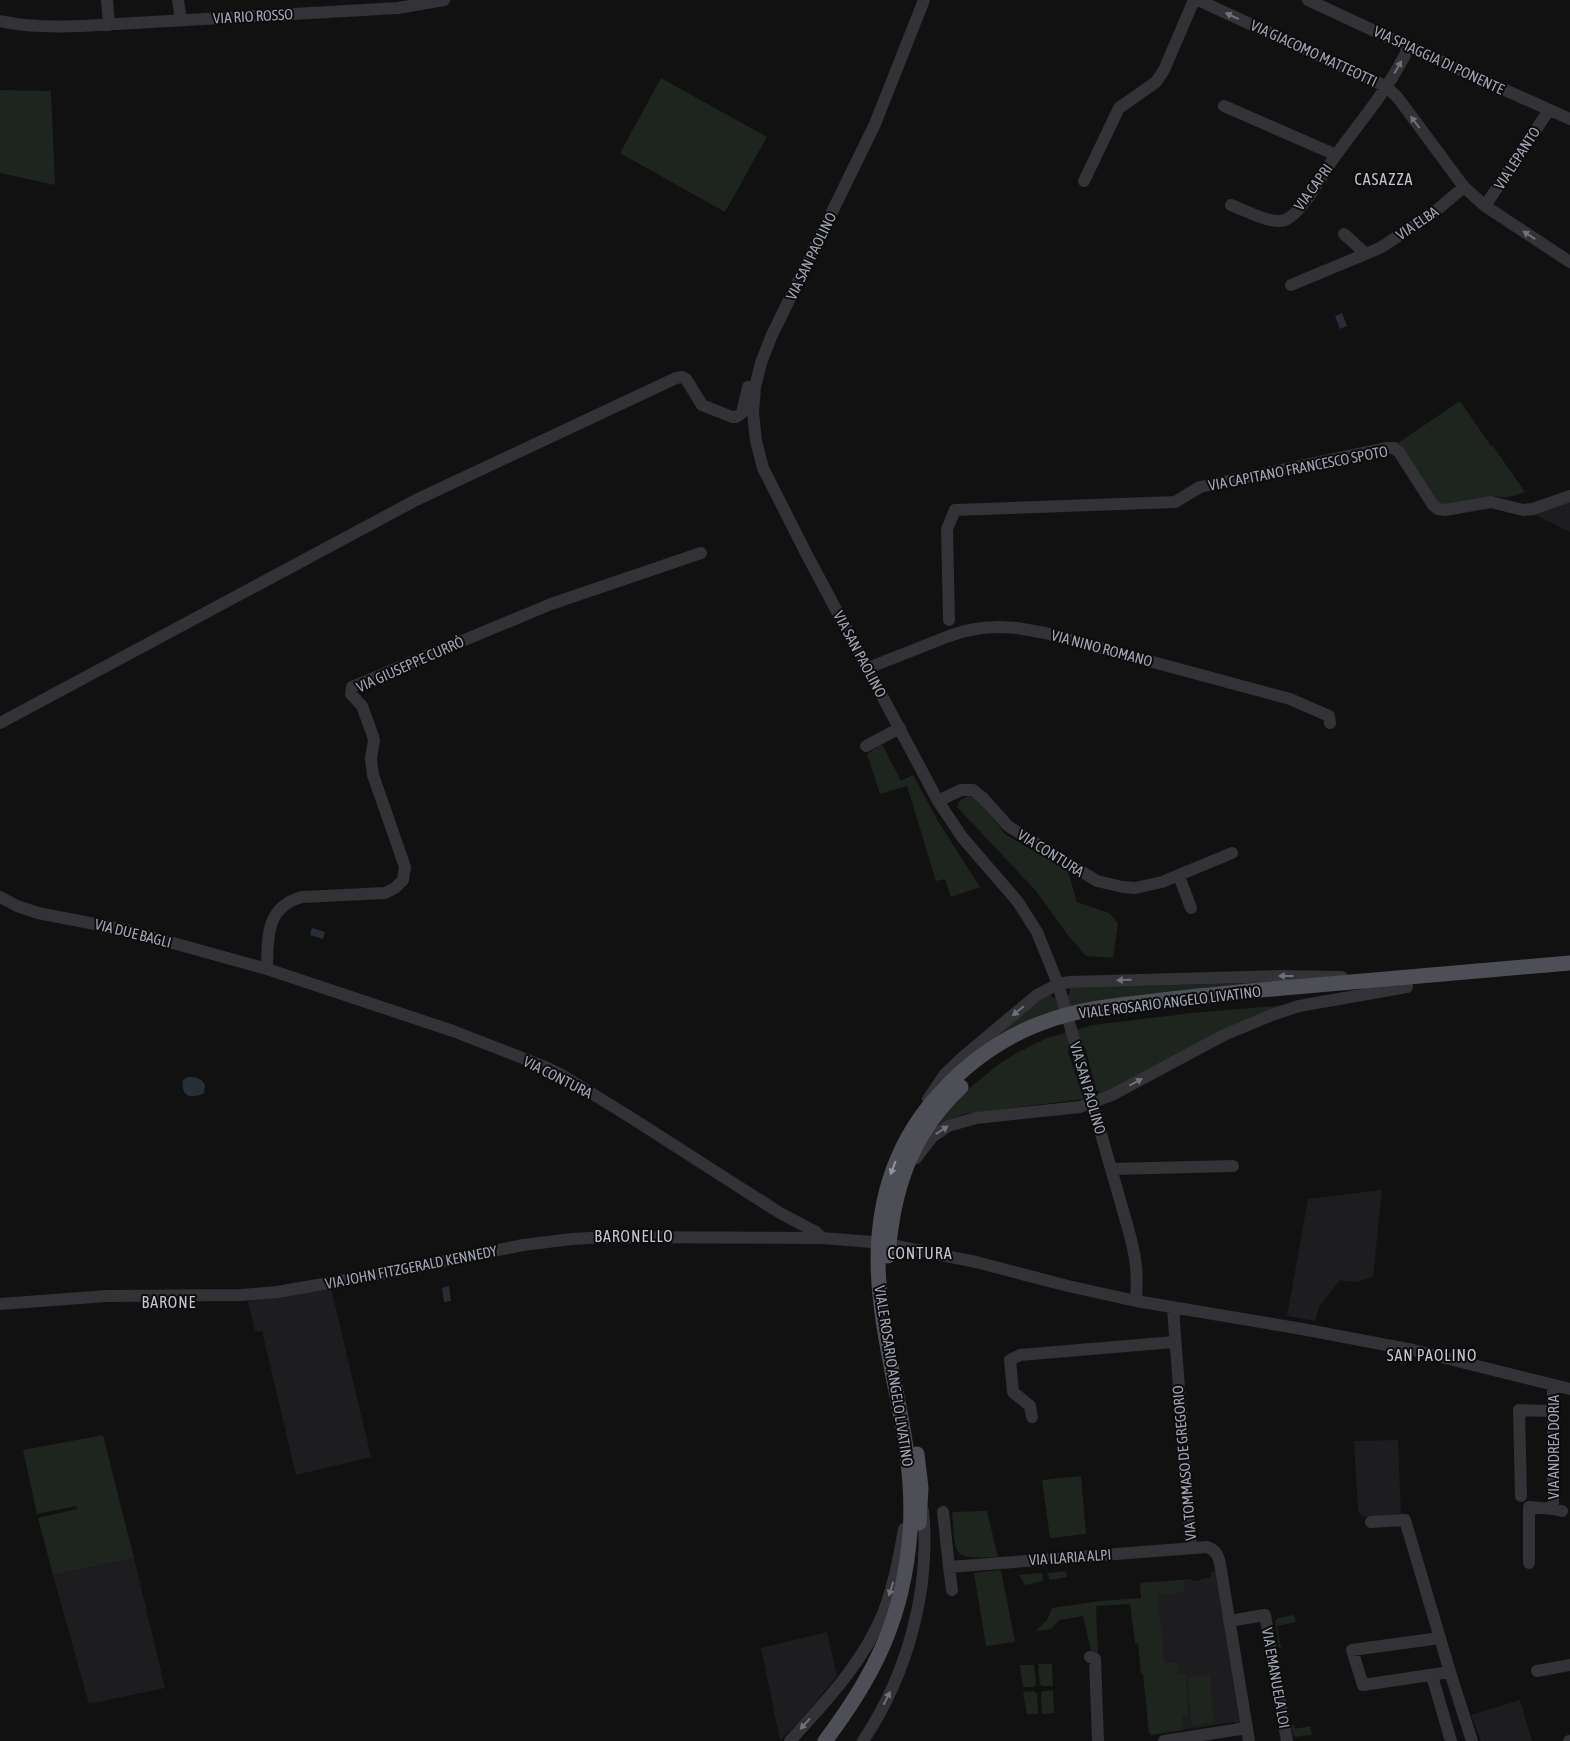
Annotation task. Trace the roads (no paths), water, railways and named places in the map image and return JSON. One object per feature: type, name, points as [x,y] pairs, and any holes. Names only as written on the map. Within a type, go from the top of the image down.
[{"type":"main road","name":"VIALE ROSARIO ANGELO LIVATINO","points":[[838,1741],[875,1686],[904,1619],[912,1589],[919,1530],[915,1489],[914,1434],[891,1302],[888,1258],[890,1230],[901,1181],[909,1160],[924,1131],[951,1096],[977,1072],[1018,1044],[1067,1024],[1119,1015],[1570,963]]},
{"type":"main road","name":"VIALE ROSARIO ANGELO LIVATINO","points":[[825,1741],[846,1714],[884,1646],[895,1616],[902,1587],[915,1489],[881,1304],[878,1257],[880,1229],[889,1178],[898,1153],[914,1124],[952,1081],[988,1051],[1023,1031],[1065,1015],[1089,1009],[1190,997],[1570,971]]},
{"type":"street","points":[[107,0],[109,25]]},
{"type":"street","points":[[178,0],[181,20]]},
{"type":"street","name":"VIA RIO ROSSO","points":[[0,21],[47,28],[398,8],[444,0]]},
{"type":"street","name":"VIA SAN PAOLINO","points":[[924,0],[875,124],[771,337],[761,363],[755,387],[753,413],[756,441],[764,468],[807,555],[938,801],[962,837],[1018,902],[1037,932],[1060,990],[1136,1259],[1138,1277],[1136,1302]]},
{"type":"street","points":[[1084,181],[1119,108],[1156,82],[1164,70],[1194,0]]},
{"type":"street","name":"VIA GIACOMO MATTEOTTI","points":[[1198,0],[1215,4],[1386,87],[1398,98],[1464,188],[1486,206],[1570,262]]},
{"type":"street","name":"VIA SPIAGGIA DI PONENTE","points":[[1308,0],[1570,119]]},
{"type":"street","name":"VIA CAPRI","points":[[1231,205],[1271,220],[1279,221],[1287,219],[1296,213],[1320,181],[1324,171],[1386,87],[1410,47]]},
{"type":"street","name":"VIA CAPRI","points":[[1224,106],[1336,155]]},
{"type":"street","name":"VIA LEPANTO","points":[[1486,206],[1549,110]]},
{"type":"street","name":"VIA ELBA","points":[[1291,285],[1380,248],[1432,214],[1464,188]]},
{"type":"street","points":[[1344,234],[1366,254]]},
{"type":"street","points":[[0,723],[416,500],[676,378],[682,377],[686,379],[702,405],[732,417],[742,413],[748,387],[755,387]]},
{"type":"street","name":"VIA CAPITANO FRANCESCO SPOTO","points":[[949,620],[947,529],[955,510],[1175,502],[1200,487],[1386,448],[1394,448],[1399,452],[1433,505],[1438,509],[1445,510],[1492,502],[1523,510],[1533,509],[1570,496]]},
{"type":"street","name":"VIA GIUSEPPE CURRÒ","points":[[267,968],[268,934],[272,920],[285,905],[295,898],[302,896],[379,894],[391,891],[404,880],[403,860],[373,775],[371,758],[373,736],[362,706],[351,694],[352,687],[551,604],[701,553]]},
{"type":"street","name":"VIA NINO ROMANO","points":[[868,668],[949,636],[982,628],[1017,628],[1045,633],[1290,698],[1329,716],[1330,723]]},
{"type":"street","points":[[866,746],[900,728]]},
{"type":"street","name":"VIA CONTURA","points":[[938,801],[961,790],[973,790],[983,798],[1008,826],[1078,870],[1110,885],[1135,888],[1162,882],[1232,853]]},
{"type":"street","points":[[1179,876],[1191,908]]},
{"type":"street","name":"VIA DUE BAGLI","points":[[0,897],[17,906],[38,913],[126,930],[267,968]]},
{"type":"street","name":"VIA CONTURA","points":[[267,968],[453,1031],[562,1075],[780,1213],[816,1232],[822,1238]]},
{"type":"street","points":[[914,1124],[938,1084],[951,1068],[1037,996],[1060,990],[1070,982],[1280,976],[1406,982]]},
{"type":"street","points":[[901,1181],[923,1147],[932,1137],[948,1126],[976,1118],[1080,1107],[1112,1095],[1224,1035],[1272,1015],[1299,1006],[1406,982]]},
{"type":"street","points":[[1111,1169],[1233,1166]]},
{"type":"street","name":"VIA JOHN FITZGERALD KENNEDY","points":[[0,1304],[107,1296],[242,1295],[277,1292],[397,1271],[523,1245],[572,1239],[608,1237],[822,1238]]},
{"type":"street","points":[[822,1238],[872,1242]]},
{"type":"street","points":[[896,1246],[976,1262],[1136,1302],[1302,1329],[1413,1350],[1570,1389]]},
{"type":"street","name":"VIA TOMMASO DE GREGORIO","points":[[1169,1308],[1190,1548],[1207,1547],[1214,1549],[1216,1552],[1248,1735]]},
{"type":"street","points":[[1032,1417],[1030,1406],[1013,1392],[1010,1360],[1020,1355],[1171,1342]]},
{"type":"street","name":"VIA ANDREA DORIA","points":[[1529,1563],[1529,1507],[1558,1510],[1552,1411],[1553,1385]]},
{"type":"street","points":[[1521,1496],[1519,1410],[1552,1411]]},
{"type":"street","points":[[790,1741],[849,1673],[870,1640],[883,1612],[892,1585],[904,1528],[915,1489]]},
{"type":"street","points":[[863,1741],[890,1694],[905,1656],[914,1622],[924,1563],[925,1530],[915,1489]]},
{"type":"street","points":[[943,1512],[952,1590]]},
{"type":"street","points":[[1371,1522],[1405,1520],[1472,1741]]},
{"type":"street","name":"VIA ILARIA ALPI","points":[[949,1566],[1190,1548]]},
{"type":"street","name":"VIA EMANUELA LOI","points":[[1229,1621],[1265,1615],[1287,1741]]},
{"type":"street","points":[[1440,1638],[1352,1650],[1363,1685],[1450,1672]]},
{"type":"street","points":[[1090,1657],[1095,1659],[1098,1741]]},
{"type":"street","points":[[1537,1671],[1570,1665]]},
{"type":"street","points":[[1432,1676],[1451,1741]]},
{"type":"street","points":[[1164,1741],[1248,1735]]},
{"type":"district","name":"CASAZZA","points":[[1384,179]]},
{"type":"district","name":"BARONELLO","points":[[634,1236]]},
{"type":"district","name":"CONTURA","points":[[920,1253]]},
{"type":"district","name":"BARONE","points":[[169,1302]]},
{"type":"district","name":"SAN PAOLINO","points":[[1432,1355]]}]
